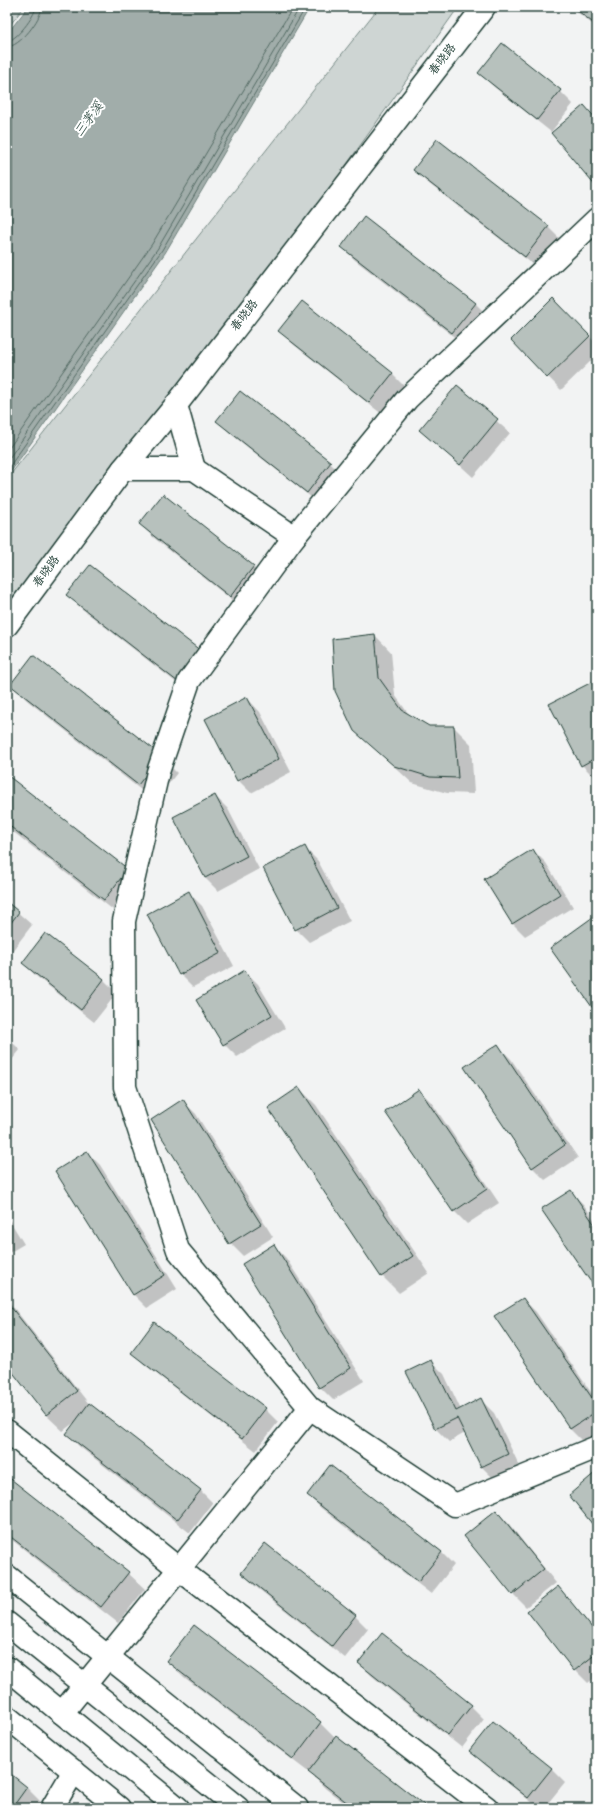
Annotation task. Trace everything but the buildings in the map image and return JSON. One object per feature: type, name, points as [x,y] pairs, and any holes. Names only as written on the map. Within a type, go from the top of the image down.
[{"type":"street","name":"春晓路","points":[[7,625],[123,469],[176,405],[484,7]]},
{"type":"street","points":[[597,219],[406,399],[294,537],[189,681],[158,772],[124,921],[126,1087],[178,1250],[310,1408],[455,1505],[597,1448]]},
{"type":"street","points":[[176,405],[194,469]]},
{"type":"street","points":[[123,469],[194,469],[294,537]]},
{"type":"street","points":[[62,1713],[310,1408]]},
{"type":"street","points":[[7,1431],[179,1569],[487,1808]]},
{"type":"street","points":[[7,1576],[297,1808]]},
{"type":"street","points":[[7,1623],[238,1808]]},
{"type":"street","points":[[7,1668],[178,1808]]},
{"type":"street","points":[[7,1717],[119,1808]]},
{"type":"street","points":[[52,1808],[74,1771]]},
{"type":"shaded area","points":[[7,7],[24,7],[7,29]]},
{"type":"shaded area","points":[[379,7],[454,7],[457,9],[176,405],[7,625],[7,479]]},
{"type":"water","name":"三茅溪","points":[[28,7],[310,7],[165,253],[7,477],[7,34]]}]
